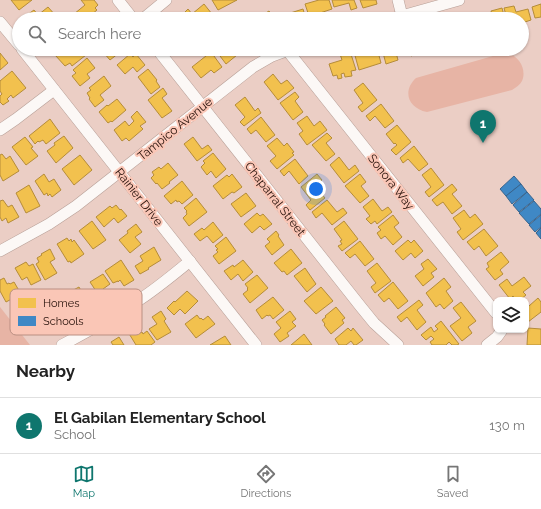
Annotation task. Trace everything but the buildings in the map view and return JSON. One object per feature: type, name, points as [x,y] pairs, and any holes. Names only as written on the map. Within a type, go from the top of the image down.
[{"type":"street","points":[[118,0],[127,12]]},
{"type":"street","points":[[151,12],[166,0]]},
{"type":"street","points":[[397,12],[398,0]]},
{"type":"street","points":[[415,12],[458,0]]},
{"type":"street","points":[[0,22],[12,37]]},
{"type":"street","name":"Rainier Drive","points":[[27,56],[256,345]]},
{"type":"street","name":"Chaparral Street","points":[[162,56],[374,323],[398,345]]},
{"type":"street","name":"Tampico Avenue","points":[[0,252],[63,215],[86,199],[253,67],[272,56]]},
{"type":"street","name":"Sonora Way","points":[[294,56],[493,310]]},
{"type":"street","points":[[0,130],[54,90]]},
{"type":"street","points":[[142,298],[190,261]]},
{"type":"street","points":[[487,345],[500,333]]},
{"type":"street","points":[[62,345],[80,335]]},
{"type":"shaded area","points":[[493,56],[513,56],[518,60],[523,68],[522,81],[512,90],[427,112],[415,107],[409,98],[409,88],[416,78]]},
{"type":"shaded area","points":[[0,307],[10,320],[10,335],[22,335],[30,345],[0,345]]},
{"type":"place","name":"El Gabilan Elementary School","points":[[483,143]]}]
